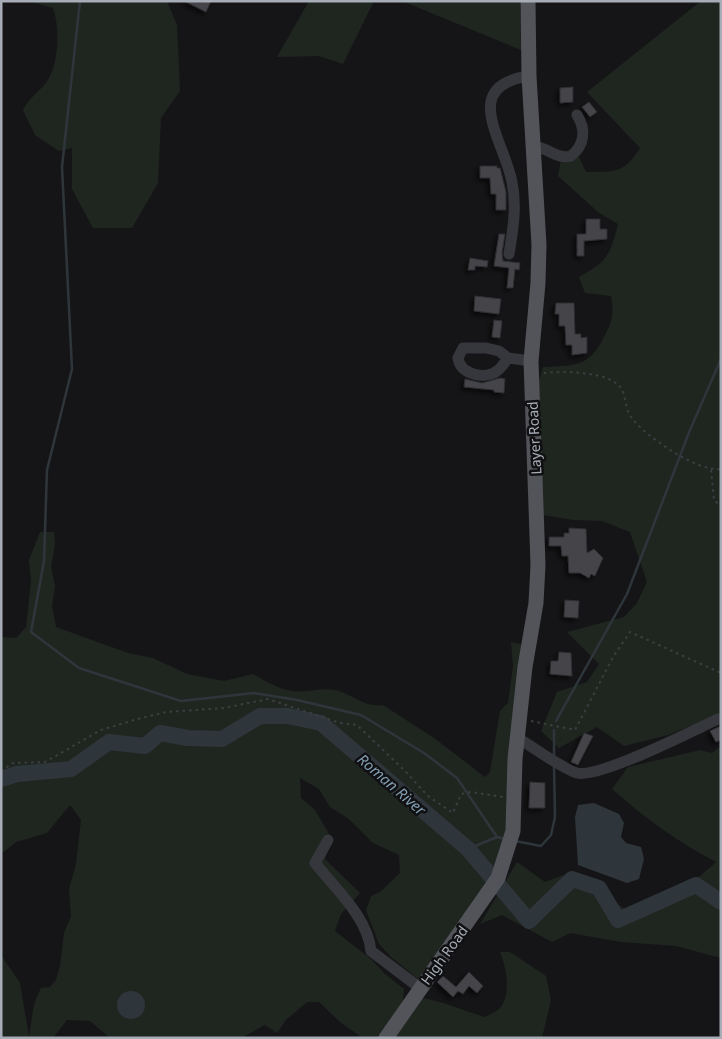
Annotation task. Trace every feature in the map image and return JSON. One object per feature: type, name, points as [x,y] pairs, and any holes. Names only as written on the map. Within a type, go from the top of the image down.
[{"type":"main road","name":"Layer Road","points":[[497,879],[512,825],[512,799],[520,718],[537,593],[537,498],[532,436],[532,368],[539,254],[529,76],[528,1]]},
{"type":"main road","name":"High Road","points":[[386,1038],[497,879]]},
{"type":"lane","points":[[509,254],[515,220],[513,184],[494,125],[490,105],[498,86],[508,80],[529,76]]},
{"type":"lane","points":[[533,146],[540,147],[560,157],[571,156],[579,147],[583,133],[577,115]]},
{"type":"lane","points":[[508,358],[532,368]]},
{"type":"lane","points":[[518,738],[574,772],[587,774],[638,755],[718,719]]},
{"type":"lane","points":[[328,840],[315,862],[353,910],[370,938],[371,951],[420,988]]},
{"type":"path","points":[[532,368],[568,371],[609,380],[621,388],[629,414],[636,424],[675,453],[711,470],[721,469]]},
{"type":"path","points":[[711,470],[714,500],[721,506]]},
{"type":"path","points":[[520,718],[575,730],[613,657],[630,632],[721,673]]},
{"type":"path","points":[[1,770],[13,763],[45,762],[102,730],[141,718],[166,712],[224,708],[268,699],[340,723],[357,725],[428,796],[453,813],[461,794],[470,792],[512,799]]},
{"type":"shaded area","points":[[28,1],[167,1],[177,25],[180,91],[161,118],[158,183],[132,228],[93,228],[72,189],[72,148],[59,151],[35,135],[23,110],[52,73],[57,45],[57,25],[53,8]]},
{"type":"shaded area","points":[[309,1],[374,1],[343,64],[319,56],[277,57]]},
{"type":"shaded area","points":[[402,1],[520,1],[521,50]]},
{"type":"shaded area","points":[[701,1],[721,1],[721,714],[668,735],[624,746],[597,727],[559,748],[541,731],[557,692],[587,682],[599,664],[567,632],[624,617],[637,603],[647,582],[630,532],[602,521],[573,520],[543,515],[538,383],[543,367],[572,365],[587,360],[604,337],[612,317],[611,296],[585,293],[579,277],[596,266],[606,256],[613,243],[618,224],[598,212],[558,176],[562,155],[579,157],[586,172],[618,170],[634,157],[640,148],[587,92]]},
{"type":"shaded area","points":[[40,532],[54,532],[55,545],[51,567],[55,586],[52,606],[56,627],[128,653],[153,658],[187,674],[224,681],[253,674],[287,690],[335,690],[364,703],[383,705],[434,738],[485,777],[490,772],[500,711],[508,703],[513,666],[511,642],[529,646],[505,837],[497,871],[443,948],[418,979],[391,957],[379,944],[366,910],[371,896],[380,892],[400,873],[399,855],[373,843],[349,819],[330,807],[319,789],[300,778],[301,798],[315,810],[332,839],[325,859],[360,893],[341,914],[335,931],[371,959],[385,974],[404,989],[403,1001],[379,1038],[363,1038],[341,1023],[319,1002],[307,1002],[286,1020],[277,1033],[265,1025],[241,1038],[110,1038],[90,1021],[67,1020],[53,1038],[1,1038],[1,955],[20,983],[29,1037],[34,1006],[41,988],[50,987],[56,980],[60,966],[64,933],[71,916],[69,889],[76,864],[81,820],[70,805],[47,833],[16,842],[1,854],[1,637],[16,638],[26,627],[31,581],[29,560]]},
{"type":"shaded area","points":[[721,746],[721,958],[676,946],[621,942],[570,933],[552,942],[502,915],[480,924],[517,862],[545,882],[564,875],[604,890],[619,905],[637,917],[665,895],[700,876],[716,862],[661,829],[612,789],[628,767],[700,750],[712,753]]},
{"type":"shaded area","points":[[594,803],[619,814],[624,823],[621,837],[626,843],[641,847],[644,859],[639,879],[627,883],[578,865],[575,817],[578,805]]},
{"type":"shaded area","points":[[500,952],[510,952],[546,976],[551,1000],[542,1038],[395,1038],[419,998],[425,998],[485,1017],[500,1008],[506,995],[507,980]]},
{"type":"shaded area","points":[[131,991],[141,995],[145,1005],[141,1015],[131,1019],[121,1015],[117,1005],[121,995]]},
{"type":"building","points":[[184,1],[211,1],[206,12]]},
{"type":"building","points":[[573,87],[573,102],[560,103],[560,88]]},
{"type":"building","points":[[589,102],[597,112],[590,117],[582,107]]},
{"type":"building","points":[[480,166],[497,166],[497,168],[500,168],[506,192],[506,210],[496,210],[496,194],[491,194],[490,178],[480,178]]},
{"type":"building","points":[[586,219],[600,219],[600,229],[607,229],[607,239],[584,241],[584,256],[577,256],[577,234],[586,234]]},
{"type":"building","points":[[499,234],[505,234],[502,253],[503,261],[520,263],[519,270],[515,269],[513,288],[507,288],[509,268],[494,266]]},
{"type":"building","points":[[470,258],[488,261],[487,267],[475,266],[475,270],[468,270]]},
{"type":"building","points":[[475,296],[501,299],[499,314],[474,311]]},
{"type":"building","points":[[556,303],[574,303],[575,334],[581,334],[581,338],[587,337],[587,353],[572,355],[572,345],[566,345],[565,326],[559,326],[559,314],[555,314]]},
{"type":"building","points":[[494,320],[502,321],[500,338],[492,337]]},
{"type":"building","points":[[500,378],[505,379],[504,393],[464,387],[465,379],[482,383]]},
{"type":"building","points":[[569,528],[586,529],[587,553],[594,549],[603,558],[595,576],[591,574],[589,578],[580,573],[569,573],[568,556],[562,556],[561,546],[549,546],[549,537],[564,537],[564,533],[569,533]]},
{"type":"building","points":[[565,600],[579,601],[578,618],[564,617]]},
{"type":"building","points":[[559,652],[571,653],[572,676],[550,674],[551,661],[558,661]]},
{"type":"building","points":[[721,726],[721,740],[716,742],[710,731]]},
{"type":"building","points":[[584,733],[593,736],[578,765],[571,762]]},
{"type":"building","points":[[530,782],[545,783],[545,808],[529,808]]},
{"type":"building","points":[[469,972],[483,986],[477,993],[469,986],[463,994],[458,991],[453,997],[437,982],[443,976],[456,987]]},
{"type":"waterway","points":[[80,1],[62,167],[72,369],[47,470],[44,561],[31,632],[79,668],[181,701],[254,693],[297,700],[361,715],[424,753],[457,778],[497,837]]},
{"type":"waterway","points":[[556,721],[627,594],[690,430],[721,359]]},
{"type":"waterway","name":"Roman River","points":[[1,779],[17,774],[71,769],[109,742],[145,746],[160,733],[188,738],[222,739],[260,716],[288,716],[321,723],[468,849],[529,921],[572,879],[599,888],[618,920],[696,885],[721,902]]},
{"type":"waterway","points":[[554,730],[554,756]]},
{"type":"waterway","points":[[515,841],[541,846],[551,835],[555,817],[554,767]]},
{"type":"waterway","points":[[468,849],[497,837],[505,839]]}]
